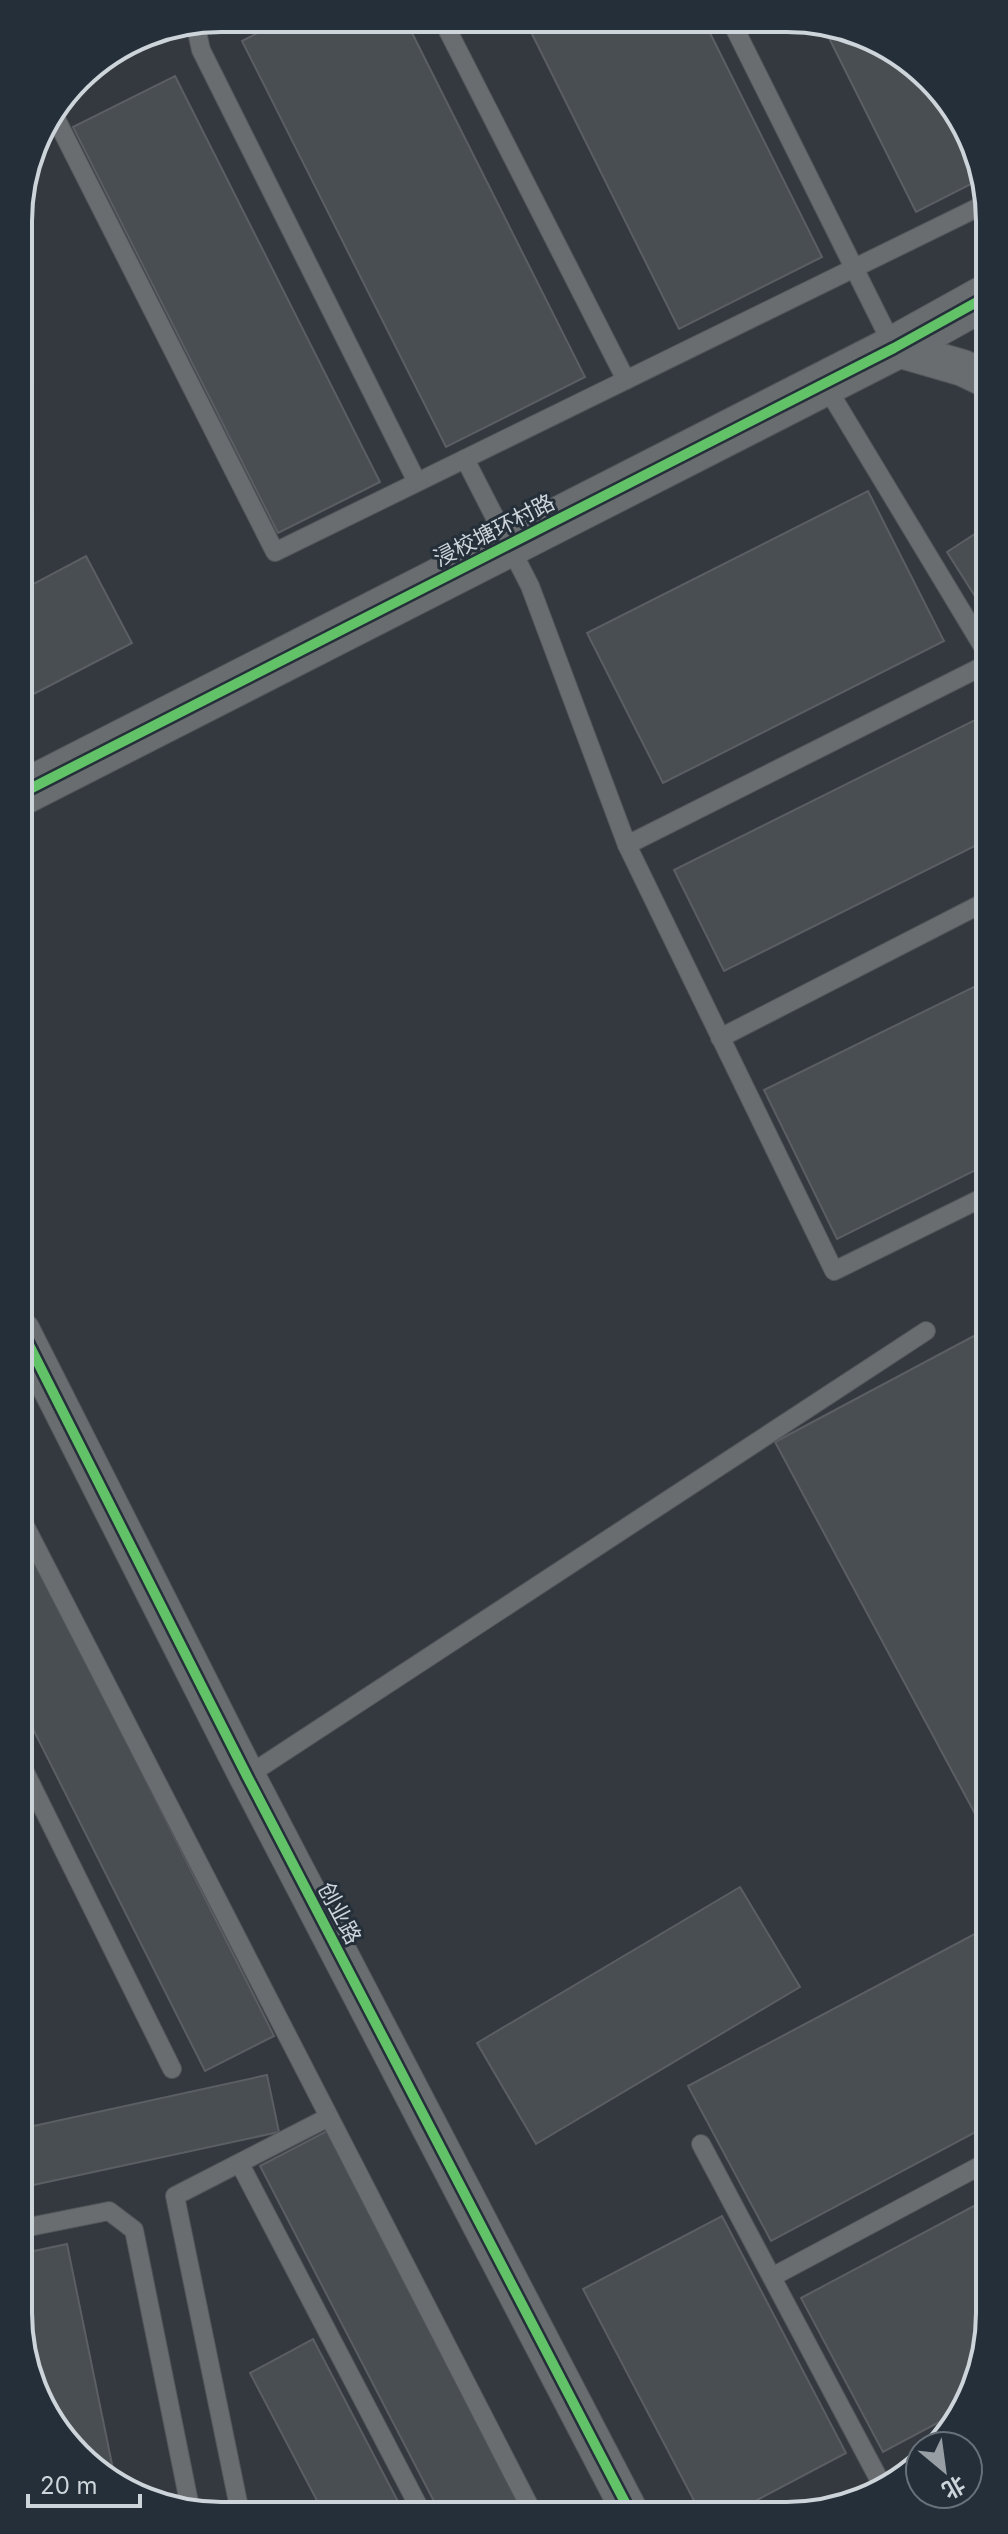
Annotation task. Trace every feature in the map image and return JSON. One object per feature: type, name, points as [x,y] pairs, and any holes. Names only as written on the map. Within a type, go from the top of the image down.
[{"type":"street","name":"浸校塘环村路","points":[[32,788],[894,348],[976,302]]},
{"type":"street","points":[[894,348],[976,374]]},
{"type":"street","name":"创业路","points":[[32,1351],[247,1776],[625,2502]]},
{"type":"lane","points":[[449,32],[626,380]]},
{"type":"lane","points":[[736,32],[894,348]]},
{"type":"lane","points":[[197,34],[201,50],[417,482]]},
{"type":"lane","points":[[59,124],[275,552],[975,209]]},
{"type":"lane","points":[[824,383],[976,635]]},
{"type":"lane","points":[[465,459],[530,586],[627,845],[834,1271],[976,1201]]},
{"type":"lane","points":[[627,845],[976,670]]},
{"type":"lane","points":[[720,1038],[976,907]]},
{"type":"lane","points":[[247,1776],[926,1331]]},
{"type":"lane","points":[[32,1552],[527,2502]]},
{"type":"lane","points":[[32,1786],[172,2069]]},
{"type":"lane","points":[[238,2502],[175,2196],[329,2117]]},
{"type":"lane","points":[[701,2144],[879,2479]]},
{"type":"lane","points":[[240,2164],[416,2502]]},
{"type":"lane","points":[[772,2277],[976,2168]]},
{"type":"lane","points":[[32,2226],[109,2211],[134,2230],[188,2499]]},
{"type":"building","points":[[260,32],[412,32],[585,377],[446,447],[242,41]]},
{"type":"building","points":[[531,32],[710,32],[822,257],[679,329]]},
{"type":"building","points":[[829,37],[871,51],[902,71],[921,87],[951,126],[962,149],[972,184],[916,212]]},
{"type":"building","points":[[175,76],[380,482],[278,533],[73,127]]},
{"type":"building","points":[[868,491],[944,641],[663,783],[587,633]]},
{"type":"building","points":[[976,533],[976,598],[947,552]]},
{"type":"building","points":[[86,556],[132,643],[32,695],[32,585]]},
{"type":"building","points":[[976,719],[976,845],[724,971],[674,870]]},
{"type":"building","points":[[976,986],[976,1170],[837,1239],[764,1090]]},
{"type":"building","points":[[976,1335],[976,1816],[775,1442]]},
{"type":"building","points":[[36,1561],[274,2036],[205,2071],[32,1727],[32,1563]]},
{"type":"building","points":[[740,1887],[800,1987],[536,2144],[477,2043]]},
{"type":"building","points":[[976,1933],[976,2132],[771,2241],[688,2086]]},
{"type":"building","points":[[267,2075],[279,2132],[32,2185],[32,2126]]},
{"type":"building","points":[[327,2131],[519,2502],[434,2502],[260,2166]]},
{"type":"building","points":[[976,2205],[976,2326],[962,2385],[942,2420],[924,2430],[904,2430],[904,2441],[883,2452],[801,2298]]},
{"type":"building","points":[[722,2216],[846,2453],[753,2502],[695,2502],[583,2289]]},
{"type":"building","points":[[67,2244],[113,2467],[79,2438],[57,2408],[46,2385],[34,2338],[32,2251]]},
{"type":"building","points":[[313,2339],[398,2502],[318,2502],[250,2373]]},
{"type":"cycle path","points":[[32,788],[894,348],[976,302]]},
{"type":"cycle path","points":[[32,1351],[247,1776],[625,2502]]}]
